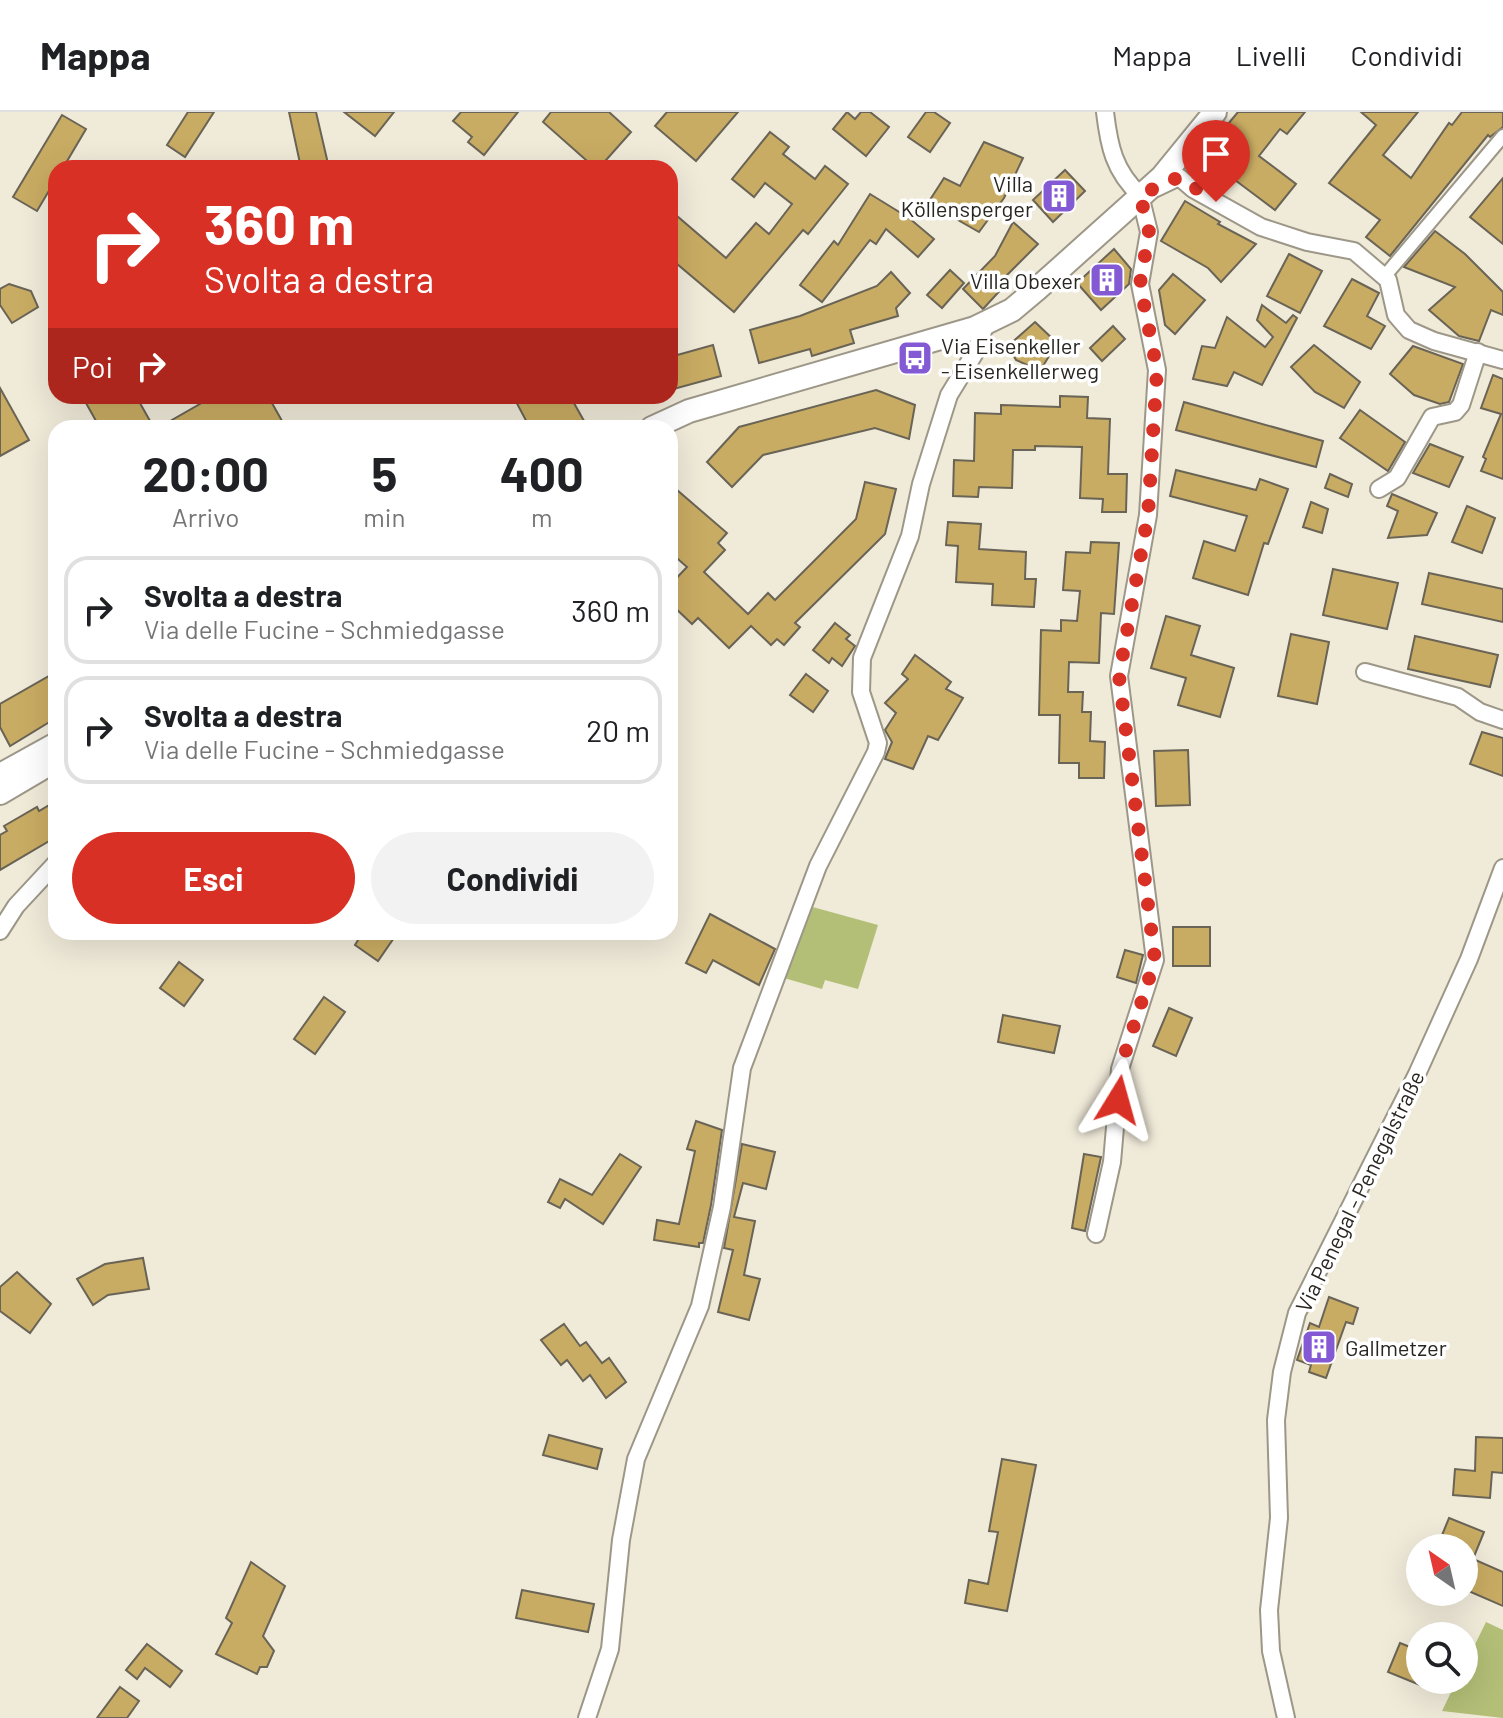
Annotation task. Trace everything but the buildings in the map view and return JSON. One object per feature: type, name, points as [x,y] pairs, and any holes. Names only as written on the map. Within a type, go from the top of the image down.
[{"type":"main road","points":[[669,420],[689,411],[986,323],[1012,310],[1162,177],[1215,112]]},
{"type":"main road","points":[[0,775],[48,748]]},
{"type":"main road","points":[[0,793],[48,765]]},
{"type":"street","points":[[1096,1234],[1112,1162],[1120,1069],[1155,960],[1119,676],[1148,515],[1157,370],[1140,284],[1149,232],[1140,195],[1127,182],[1109,149],[1105,112]]},
{"type":"street","points":[[1384,277],[1503,136]]},
{"type":"street","points":[[1140,195],[1179,177],[1193,189],[1261,227],[1307,242],[1354,251],[1384,277],[1396,315],[1409,330],[1434,341],[1503,360]]},
{"type":"street","points":[[587,1718],[610,1649],[621,1540],[636,1459],[700,1306],[722,1207],[742,1068],[818,866],[876,752],[878,743],[861,692],[862,658],[910,536],[921,484],[949,395],[976,351],[986,323]]},
{"type":"street","points":[[1379,489],[1397,478],[1432,417],[1455,412],[1461,405],[1478,352]]},
{"type":"street","points":[[1365,672],[1458,697],[1480,712],[1503,720]]},
{"type":"street","name":"Via Penegal - Penegalstraße","points":[[1286,1718],[1271,1651],[1269,1610],[1279,1518],[1276,1420],[1282,1372],[1297,1313],[1417,1074],[1469,959],[1503,868]]},
{"type":"street","points":[[0,931],[16,906],[48,872]]},
{"type":"green space","points":[[809,906],[878,925],[858,989],[825,980],[822,989],[784,978]]},
{"type":"green space","points":[[1486,1622],[1503,1630],[1503,1718],[1442,1711],[1450,1694],[1478,1694],[1478,1638]]},
{"type":"place","name":"Villa Köllensperger","points":[[1059,196]]},
{"type":"place","name":"Villa Obexer","points":[[1107,280]]},
{"type":"place","name":"Via Eisenkeller - Eisenkellerweg","points":[[915,358]]},
{"type":"place","name":"Gallmetzer","points":[[1319,1347]]},
{"type":"route","points":[[1118,1100],[1120,1069],[1155,960],[1119,676],[1148,515],[1157,370],[1140,284],[1149,232],[1140,195],[1179,177],[1216,202]]}]
